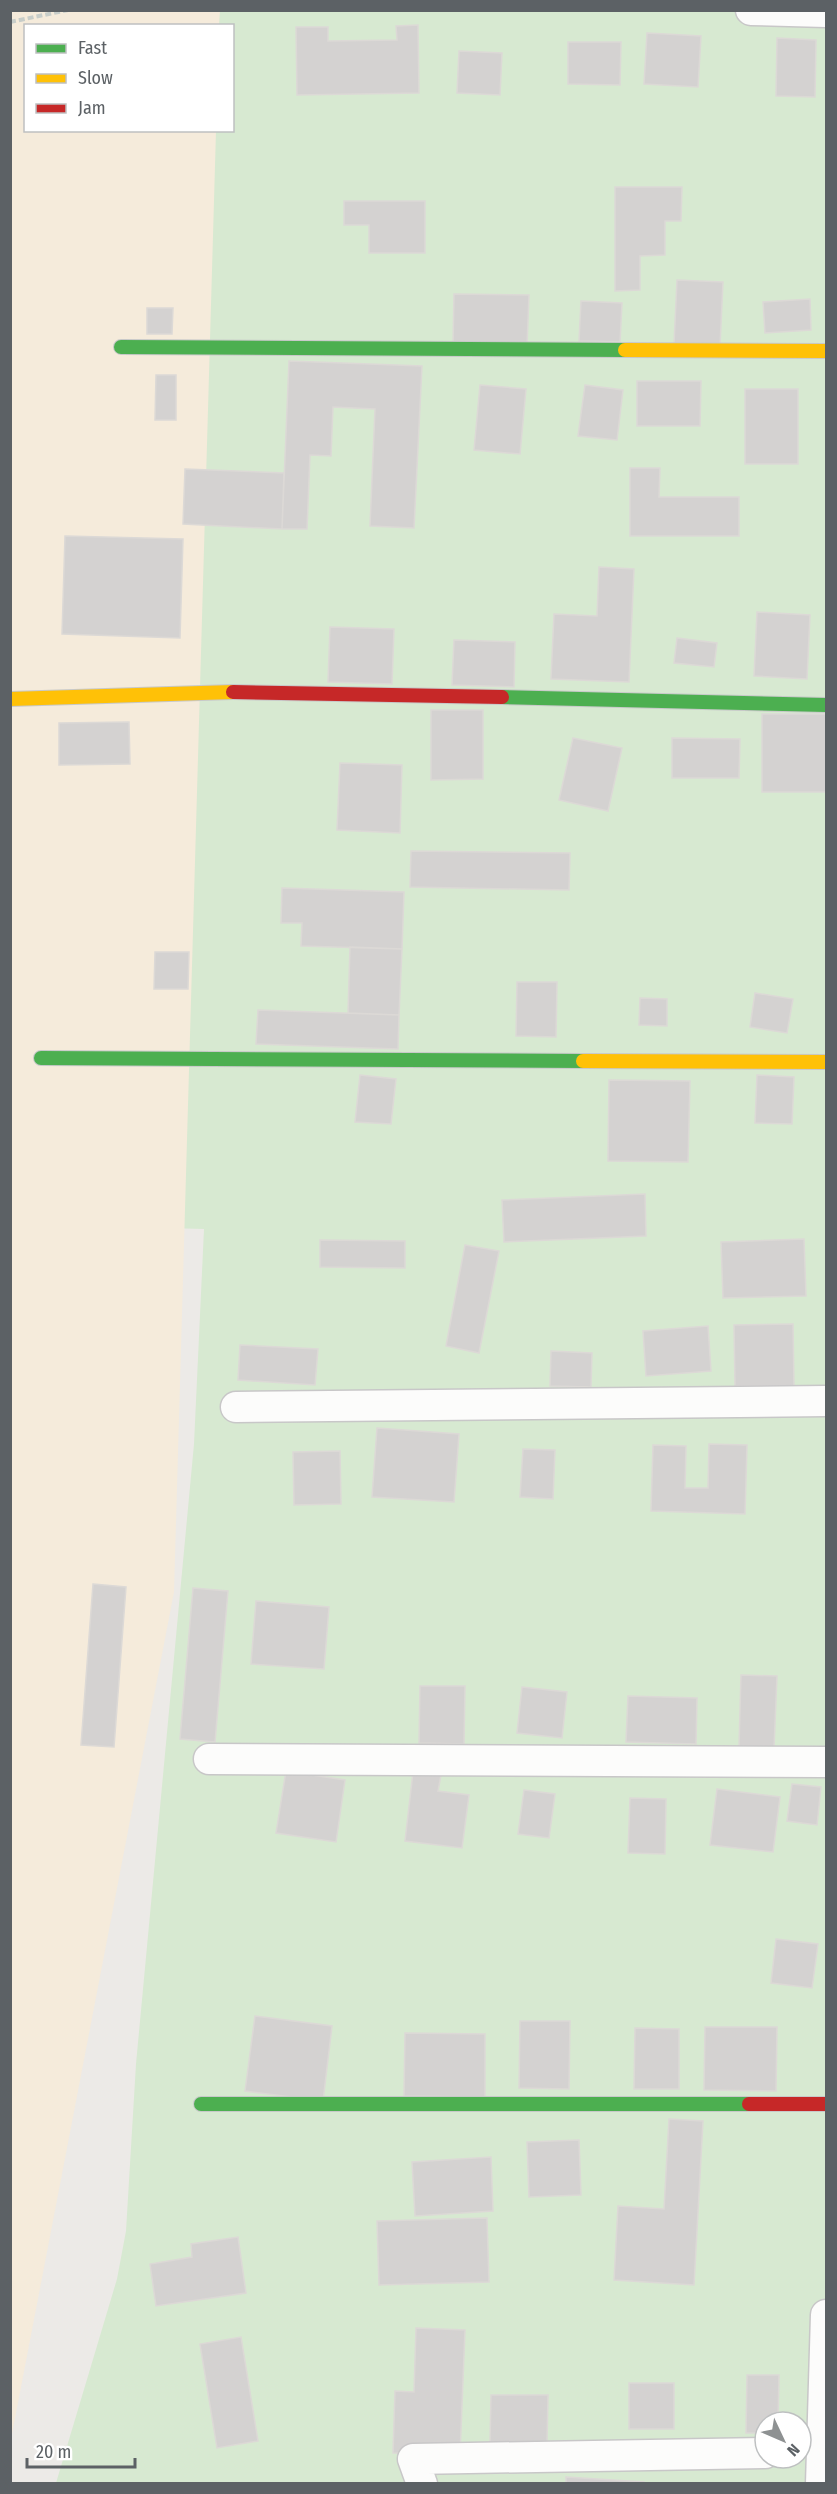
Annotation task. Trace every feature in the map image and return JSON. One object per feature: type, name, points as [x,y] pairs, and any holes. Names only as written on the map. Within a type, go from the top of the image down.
[{"type":"street","points":[[751,10],[826,12]]},
{"type":"street","points":[[122,347],[826,351]]},
{"type":"street","points":[[10,699],[260,691],[826,705]]},
{"type":"street","points":[[40,1058],[826,1062]]},
{"type":"street","points":[[236,1407],[826,1401]]},
{"type":"street","points":[[209,1759],[826,1762]]},
{"type":"street","points":[[201,2104],[826,2104]]},
{"type":"street","points":[[821,2484],[817,2452],[826,2315]]},
{"type":"street","points":[[422,2484],[412,2459],[753,2453]]},
{"type":"path","points":[[10,22],[68,10]]},
{"type":"green space","points":[[53,11],[826,11],[826,2483],[56,2483],[117,2279],[126,2231],[136,2064],[194,1444],[204,1229],[131,1227],[49,132],[234,132],[234,24],[53,24]]},
{"type":"sand","points":[[11,11],[220,11],[219,24],[24,24],[24,132],[216,132],[174,1592],[11,2439]]},
{"type":"building","points":[[418,25],[419,93],[297,95],[296,27],[328,27],[328,41],[397,40],[396,26]]},
{"type":"building","points":[[647,33],[701,36],[698,87],[644,84]]},
{"type":"building","points":[[777,38],[816,40],[815,97],[776,96]]},
{"type":"building","points":[[568,42],[621,42],[620,85],[568,84]]},
{"type":"building","points":[[459,51],[502,53],[500,95],[457,93]]},
{"type":"building","points":[[615,187],[682,187],[681,221],[665,221],[665,255],[640,256],[640,290],[615,291]]},
{"type":"building","points":[[344,201],[425,201],[425,253],[369,253],[369,225],[344,225]]},
{"type":"building","points":[[677,280],[723,282],[720,346],[674,344]]},
{"type":"building","points":[[454,294],[529,295],[527,346],[453,345]]},
{"type":"building","points":[[810,299],[811,330],[765,333],[763,302]]},
{"type":"building","points":[[581,301],[622,303],[620,342],[579,341]]},
{"type":"building","points":[[147,308],[173,308],[172,334],[147,334]]},
{"type":"building","points":[[289,361],[422,366],[414,528],[370,526],[375,409],[333,407],[331,456],[310,455],[307,529],[282,529]]},
{"type":"building","points":[[156,375],[176,375],[176,420],[155,420]]},
{"type":"building","points":[[637,381],[701,381],[700,426],[637,426]]},
{"type":"building","points":[[480,385],[526,389],[520,454],[474,450]]},
{"type":"building","points":[[585,385],[623,390],[617,440],[578,436]]},
{"type":"building","points":[[745,389],[798,389],[798,464],[745,464]]},
{"type":"building","points":[[630,468],[660,468],[659,497],[739,497],[739,536],[630,536]]},
{"type":"building","points":[[185,469],[284,473],[282,529],[183,524]]},
{"type":"building","points":[[65,536],[183,539],[180,638],[62,634]]},
{"type":"building","points":[[599,567],[634,569],[629,682],[551,679],[554,614],[597,616]]},
{"type":"building","points":[[757,612],[810,615],[807,679],[754,676]]},
{"type":"building","points":[[330,627],[394,629],[392,684],[328,682]]},
{"type":"building","points":[[677,638],[717,643],[714,667],[674,663]]},
{"type":"building","points":[[454,640],[515,642],[514,687],[452,685]]},
{"type":"building","points":[[431,710],[483,710],[483,779],[431,780]]},
{"type":"building","points":[[762,714],[826,714],[826,792],[762,792]]},
{"type":"building","points":[[129,722],[130,764],[59,765],[59,723]]},
{"type":"building","points":[[573,738],[622,748],[608,811],[559,800]]},
{"type":"building","points":[[672,738],[740,739],[739,778],[672,778]]},
{"type":"building","points":[[340,763],[402,765],[400,833],[337,830]]},
{"type":"building","points":[[411,851],[570,853],[569,890],[410,887]]},
{"type":"building","points":[[282,888],[404,892],[402,949],[301,946],[302,923],[281,923]]},
{"type":"building","points":[[350,947],[402,949],[399,1015],[348,1013]]},
{"type":"building","points":[[155,952],[189,952],[188,989],[154,989]]},
{"type":"building","points":[[517,982],[557,982],[556,1037],[516,1036]]},
{"type":"building","points":[[755,993],[793,999],[787,1033],[750,1027]]},
{"type":"building","points":[[640,998],[667,999],[667,1026],[639,1025]]},
{"type":"building","points":[[258,1010],[399,1015],[398,1049],[256,1044]]},
{"type":"building","points":[[360,1075],[396,1079],[391,1124],[355,1122]]},
{"type":"building","points":[[757,1075],[794,1077],[792,1124],[755,1123]]},
{"type":"building","points":[[609,1080],[690,1081],[688,1162],[608,1161]]},
{"type":"building","points":[[645,1194],[646,1236],[504,1242],[502,1200]]},
{"type":"building","points":[[804,1239],[806,1296],[723,1298],[721,1242]]},
{"type":"building","points":[[320,1240],[405,1241],[405,1268],[320,1267]]},
{"type":"building","points":[[465,1245],[499,1251],[479,1353],[446,1346]]},
{"type":"building","points":[[793,1324],[794,1386],[735,1386],[734,1325]]},
{"type":"building","points":[[708,1326],[711,1371],[646,1376],[643,1331]]},
{"type":"building","points":[[240,1345],[318,1349],[315,1385],[238,1380]]},
{"type":"building","points":[[551,1351],[592,1353],[591,1387],[550,1386]]},
{"type":"building","points":[[377,1428],[459,1434],[454,1502],[372,1497]]},
{"type":"building","points":[[709,1444],[747,1445],[745,1514],[651,1511],[653,1445],[686,1446],[685,1488],[708,1488]]},
{"type":"building","points":[[523,1449],[555,1450],[553,1499],[520,1497]]},
{"type":"building","points":[[340,1451],[341,1504],[294,1505],[293,1452]]},
{"type":"building","points":[[93,1584],[126,1587],[114,1747],[81,1745]]},
{"type":"building","points":[[193,1588],[228,1591],[215,1742],[180,1739]]},
{"type":"building","points":[[256,1601],[329,1607],[324,1669],[251,1664]]},
{"type":"building","points":[[741,1675],[777,1676],[774,1748],[739,1747]]},
{"type":"building","points":[[420,1686],[465,1686],[464,1744],[419,1743]]},
{"type":"building","points":[[522,1687],[567,1692],[562,1738],[517,1733]]},
{"type":"building","points":[[628,1696],[697,1698],[696,1744],[626,1742]]},
{"type":"building","points":[[286,1771],[345,1780],[336,1842],[276,1833]]},
{"type":"building","points":[[413,1772],[441,1775],[438,1791],[469,1795],[462,1848],[405,1841]]},
{"type":"building","points":[[792,1784],[821,1787],[817,1825],[787,1821]]},
{"type":"building","points":[[717,1789],[780,1797],[773,1852],[710,1845]]},
{"type":"building","points":[[524,1790],[555,1794],[549,1838],[518,1834]]},
{"type":"building","points":[[630,1798],[666,1799],[665,1854],[628,1853]]},
{"type":"building","points":[[776,1939],[818,1944],[812,1988],[771,1983]]},
{"type":"building","points":[[255,2016],[332,2026],[323,2101],[245,2091]]},
{"type":"building","points":[[520,2021],[570,2021],[569,2089],[519,2088]]},
{"type":"building","points":[[705,2027],[777,2027],[776,2091],[704,2090]]},
{"type":"building","points":[[635,2028],[679,2029],[679,2089],[634,2089]]},
{"type":"building","points":[[405,2033],[485,2034],[485,2097],[404,2096]]},
{"type":"building","points":[[669,2119],[703,2121],[694,2285],[614,2280],[618,2206],[664,2209]]},
{"type":"building","points":[[579,2140],[581,2195],[529,2197],[527,2142]]},
{"type":"building","points":[[491,2157],[493,2211],[415,2216],[412,2162]]},
{"type":"building","points":[[487,2218],[489,2282],[379,2285],[377,2221]]},
{"type":"building","points":[[238,2237],[246,2293],[156,2306],[150,2264],[192,2257],[191,2244]]},
{"type":"building","points":[[416,2328],[465,2330],[460,2455],[393,2453],[395,2391],[414,2392]]},
{"type":"building","points":[[241,2337],[258,2441],[217,2448],[200,2344]]},
{"type":"building","points":[[747,2375],[779,2375],[778,2410],[753,2410],[753,2433],[746,2433]]},
{"type":"building","points":[[629,2383],[674,2383],[674,2429],[629,2429]]},
{"type":"building","points":[[491,2395],[548,2395],[547,2443],[490,2442]]},
{"type":"building","points":[[566,2477],[644,2482],[644,2484],[566,2484]]},
{"type":"traffic: fast","points":[[121,347],[625,350]]},
{"type":"traffic: fast","points":[[502,697],[826,705]]},
{"type":"traffic: fast","points":[[41,1058],[583,1061]]},
{"type":"traffic: fast","points":[[201,2104],[749,2104]]},
{"type":"traffic: slow","points":[[625,350],[826,351]]},
{"type":"traffic: slow","points":[[10,699],[233,692]]},
{"type":"traffic: slow","points":[[583,1061],[826,1062]]},
{"type":"traffic: jam","points":[[233,692],[502,697]]},
{"type":"traffic: jam","points":[[749,2104],[826,2104]]}]
